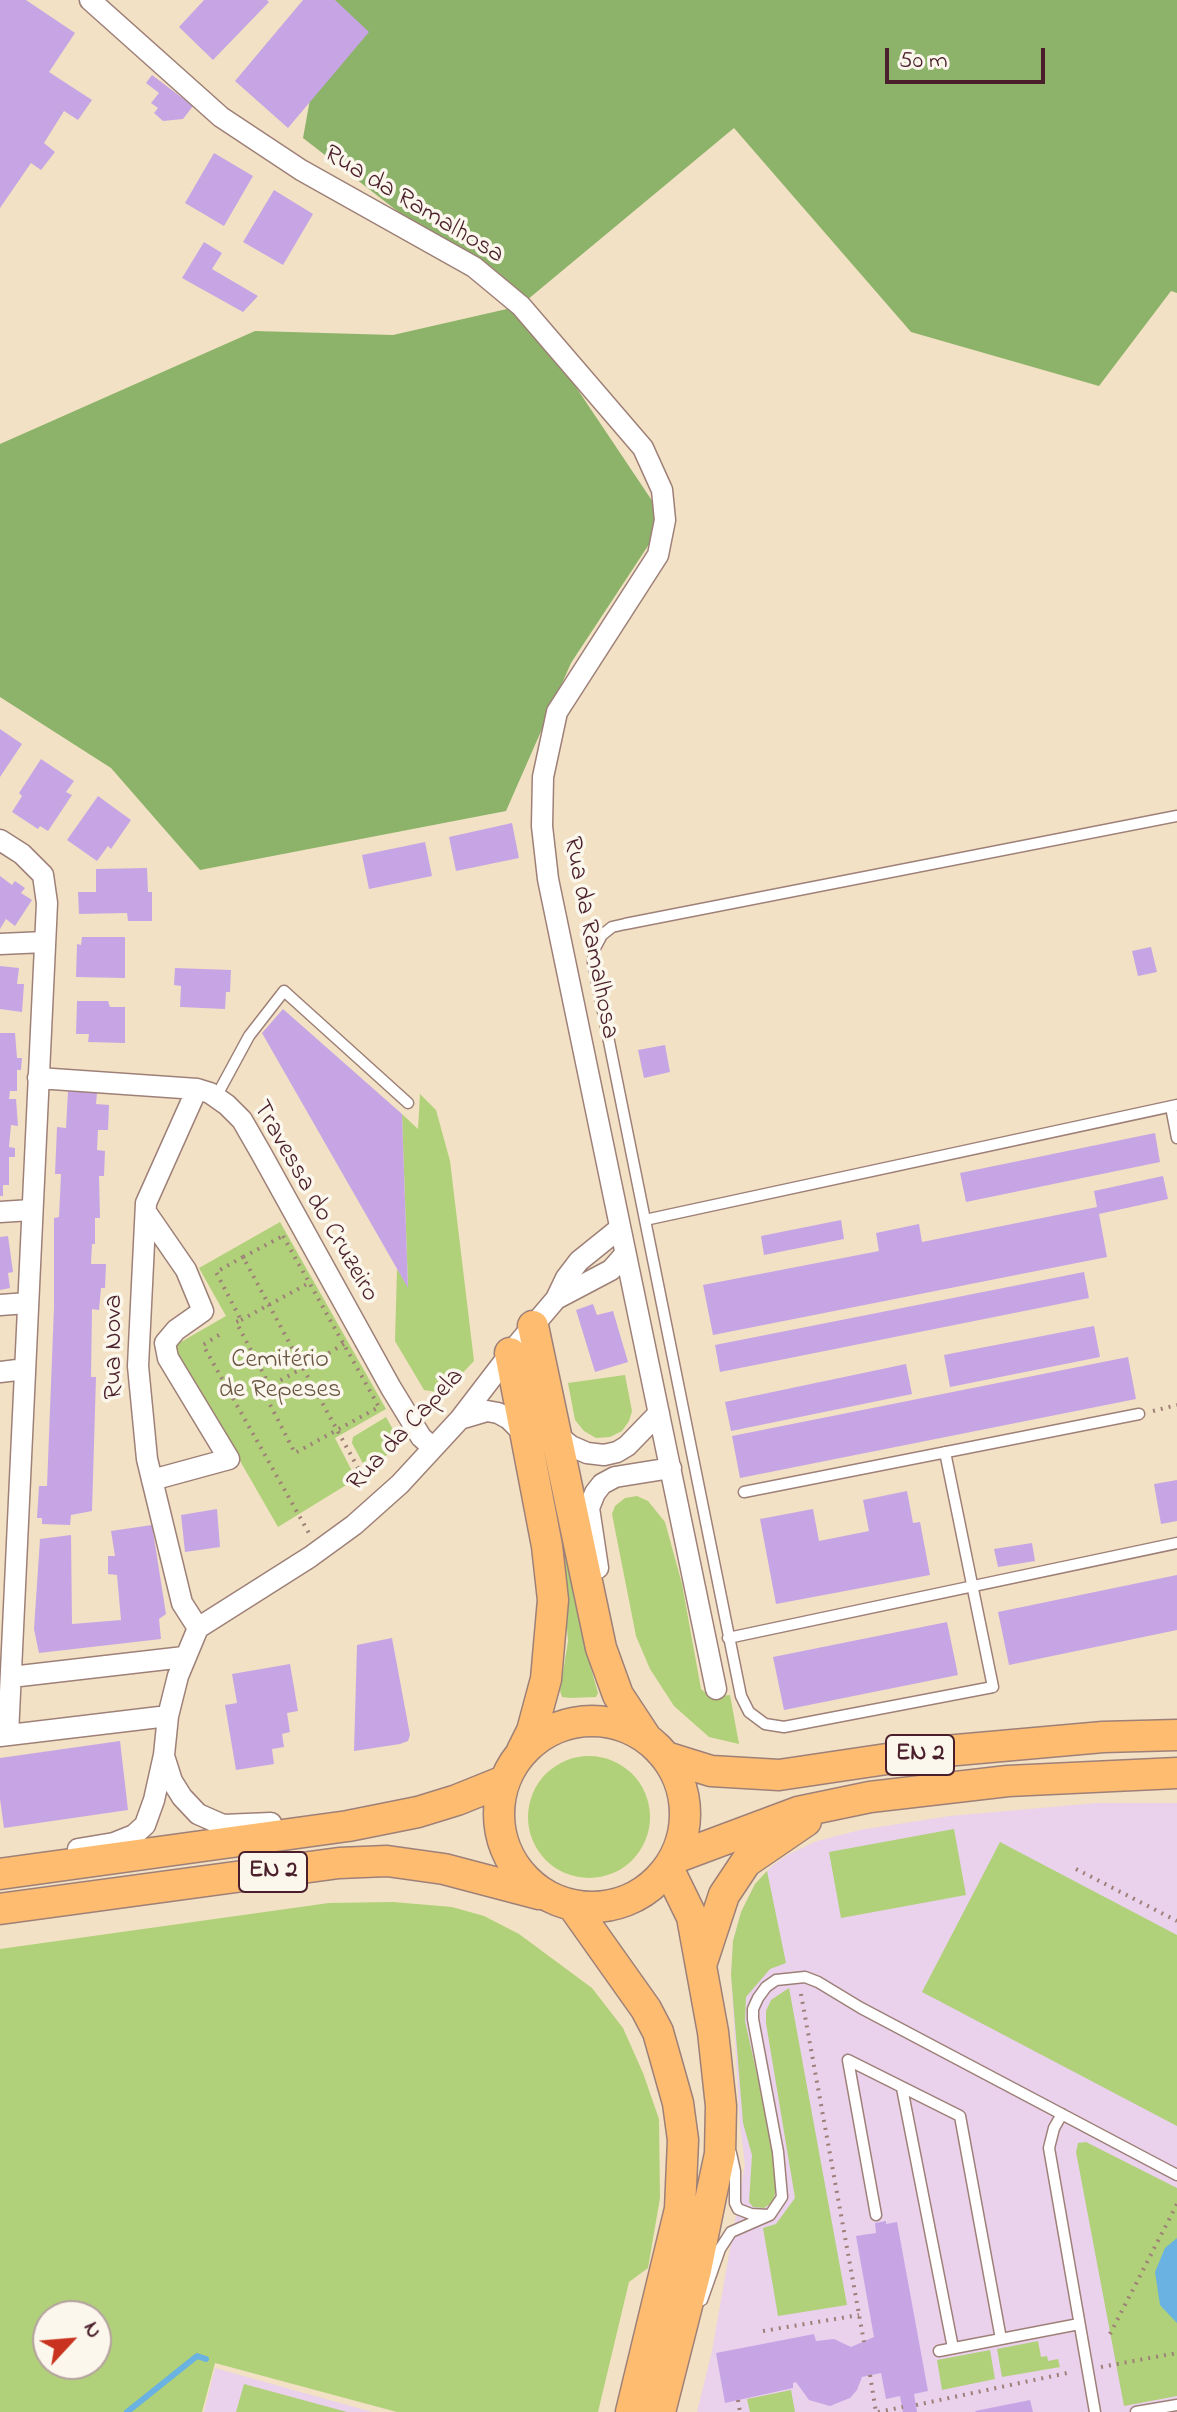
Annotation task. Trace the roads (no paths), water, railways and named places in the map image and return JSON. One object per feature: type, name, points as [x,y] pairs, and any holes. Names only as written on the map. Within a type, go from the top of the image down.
[{"type":"main road","points":[[520,1342],[556,1434],[608,1671],[618,1695],[679,1780],[685,1806],[684,1833],[672,1863],[692,1917],[702,1962],[718,2067],[720,2154],[660,2412]]},
{"type":"main road","points":[[520,1342],[526,1436],[547,1546],[553,1600],[552,1641],[546,1679],[532,1731],[520,1753]]},
{"type":"main road","name":"EN 2","points":[[544,1895],[520,1874],[503,1845],[498,1813],[504,1781],[520,1753],[541,1735],[567,1723],[594,1720],[621,1725],[656,1747],[711,1771],[779,1775],[934,1752],[1103,1737],[1177,1735]]},
{"type":"main road","name":"EN 2","points":[[0,1909],[339,1863],[387,1861],[444,1869],[544,1895],[573,1906],[603,1908],[632,1900],[657,1883],[672,1863],[755,1826],[822,1807],[870,1797],[1008,1781],[1177,1773]]},
{"type":"main road","name":"EN 2","points":[[11,1872],[336,1829],[418,1812],[504,1781]]},
{"type":"main road","points":[[702,1962],[724,1895],[746,1862],[822,1807]]},
{"type":"main road","points":[[573,1906],[658,2032],[678,2103],[683,2140],[680,2209],[631,2412]]},
{"type":"street","name":"Rua da Ramalhosa","points":[[90,0],[221,117],[301,170],[474,267],[521,306],[643,448],[662,490],[665,520],[658,555],[557,712],[543,777],[542,826],[548,879],[716,1689]]},
{"type":"street","points":[[0,840],[22,854],[43,875],[47,903],[11,1677],[4,1736],[168,1716]]},
{"type":"street","points":[[0,944],[45,942]]},
{"type":"street","points":[[38,1078],[206,1093]]},
{"type":"street","name":"Rua Nova","points":[[198,1628],[182,1603],[147,1459],[138,1366],[146,1203],[206,1093]]},
{"type":"street","name":"Travessa do Cruzeiro","points":[[206,1093],[242,1120],[391,1388],[421,1437],[433,1448]]},
{"type":"street","points":[[0,1212],[31,1210]]},
{"type":"street","name":"Rua Nova","points":[[146,1212],[186,1270],[203,1311],[176,1330],[165,1343],[168,1358],[229,1459],[152,1480]]},
{"type":"street","points":[[556,1299],[579,1261],[620,1228]]},
{"type":"street","name":"Rua da Capela","points":[[198,1628],[319,1550],[378,1504],[460,1419],[556,1299],[611,1270],[625,1254]]},
{"type":"street","points":[[0,1305],[27,1303]]},
{"type":"street","points":[[520,1342],[550,1475],[570,1500]]},
{"type":"street","points":[[0,1372],[25,1369]]},
{"type":"street","points":[[460,1419],[487,1411],[498,1413],[526,1436]]},
{"type":"street","points":[[556,1434],[587,1453],[604,1455],[627,1446],[659,1413]]},
{"type":"street","points":[[593,1611],[599,1591],[589,1508],[595,1493],[602,1484],[615,1477],[671,1468]]},
{"type":"street","points":[[11,1872],[55,1852],[114,1843],[134,1835],[145,1825],[164,1755],[168,1716],[184,1657],[198,1628]]},
{"type":"street","points":[[11,1677],[184,1657]]},
{"type":"street","points":[[164,1755],[172,1781],[182,1797],[198,1814],[223,1825],[253,1825],[314,1817],[336,1829]]},
{"type":"lane","points":[[945,1452],[993,1687],[784,1727],[765,1724],[749,1712],[741,1696],[728,1638],[593,962],[595,948],[602,935],[612,927],[625,924],[1177,816]]},
{"type":"lane","points":[[206,1093],[284,991],[408,1103]]},
{"type":"lane","points":[[645,1220],[1174,1106],[1177,1138]]},
{"type":"lane","points":[[744,1492],[1139,1414]]},
{"type":"lane","points":[[728,1638],[1177,1543]]},
{"type":"lane","points":[[683,2323],[700,2306],[720,2249],[731,2232],[770,2215],[782,2197],[783,2183],[753,2009],[766,1987],[776,1980],[798,1977],[818,1982],[861,2008],[1177,2175]]},
{"type":"lane","points":[[876,2215],[848,2060],[960,2116],[1001,2339]]},
{"type":"lane","points":[[902,2088],[953,2348]]},
{"type":"lane","points":[[1062,2114],[1054,2128],[1049,2148],[1095,2412]]},
{"type":"lane","points":[[720,2129],[735,2171],[735,2203],[738,2209],[751,2214],[770,2215]]},
{"type":"lane","points":[[939,2351],[1079,2324]]},
{"type":"lane","points":[[1136,2412],[1174,2407]]},
{"type":"water","points":[[1177,2238],[1177,2323],[1160,2305],[1155,2272],[1165,2248]]},
{"type":"waterway","points":[[127,2412],[197,2356],[206,2359]]},
{"type":"park label","name":"Cemitério de Repeses","points":[[280,1377]]}]
